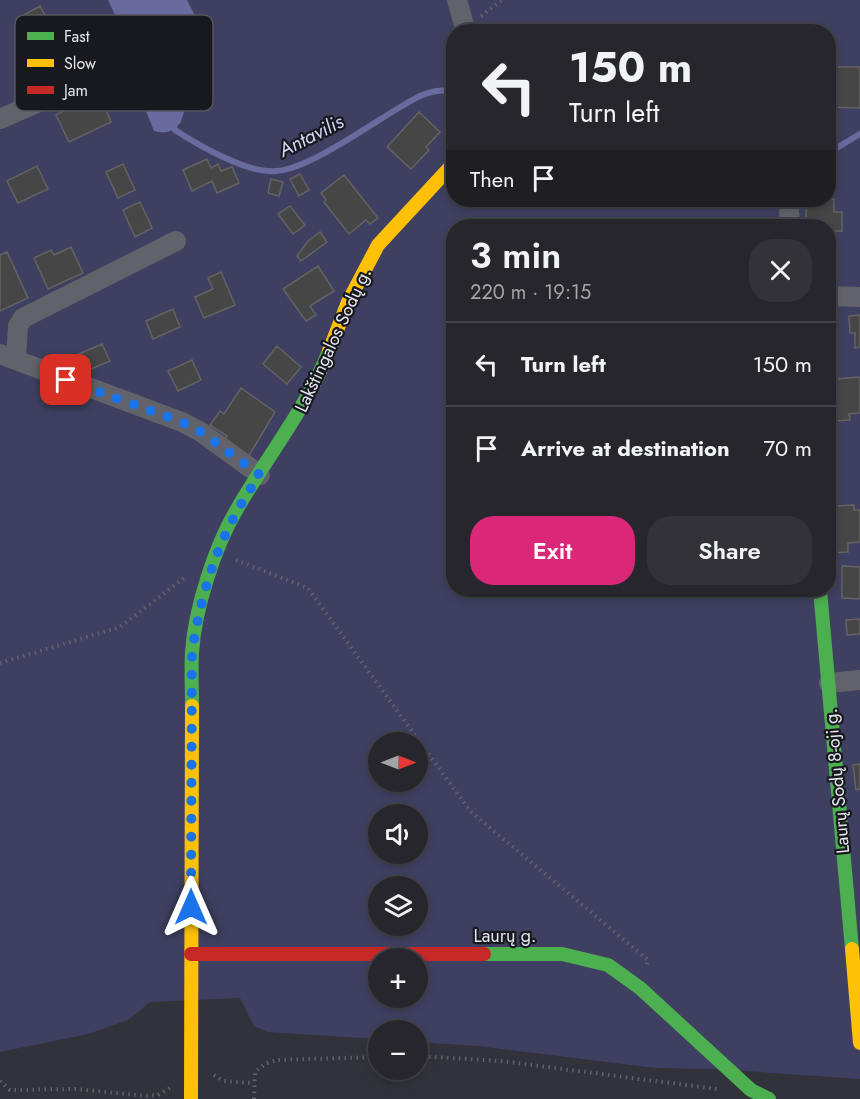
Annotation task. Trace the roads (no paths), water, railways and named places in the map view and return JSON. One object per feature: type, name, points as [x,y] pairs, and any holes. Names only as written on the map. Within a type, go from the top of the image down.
[{"type":"street","points":[[457,0],[464,24]]},
{"type":"street","points":[[0,119],[18,111]]},
{"type":"street","name":"Lakštingalos Sodų g.","points":[[191,1099],[192,650],[199,611],[217,552],[236,510],[317,382],[348,302],[378,245],[446,172]]},
{"type":"street","points":[[176,242],[23,318],[8,356],[84,387],[182,422],[201,432],[260,475]]},
{"type":"street","points":[[836,296],[860,297]]},
{"type":"street","name":"Laurų Sodų 8-oji g.","points":[[821,597],[860,1043]]},
{"type":"street","points":[[829,683],[860,680]]},
{"type":"street","name":"Laurų g.","points":[[191,954],[562,954],[608,965],[640,988],[747,1085],[769,1099]]},
{"type":"waterway","name":"Antavilis","points":[[173,124],[175,130],[224,157],[252,168],[276,171],[305,163],[420,96],[446,91]]},
{"type":"waterway","name":"Antavilis","points":[[836,148],[860,134]]}]
